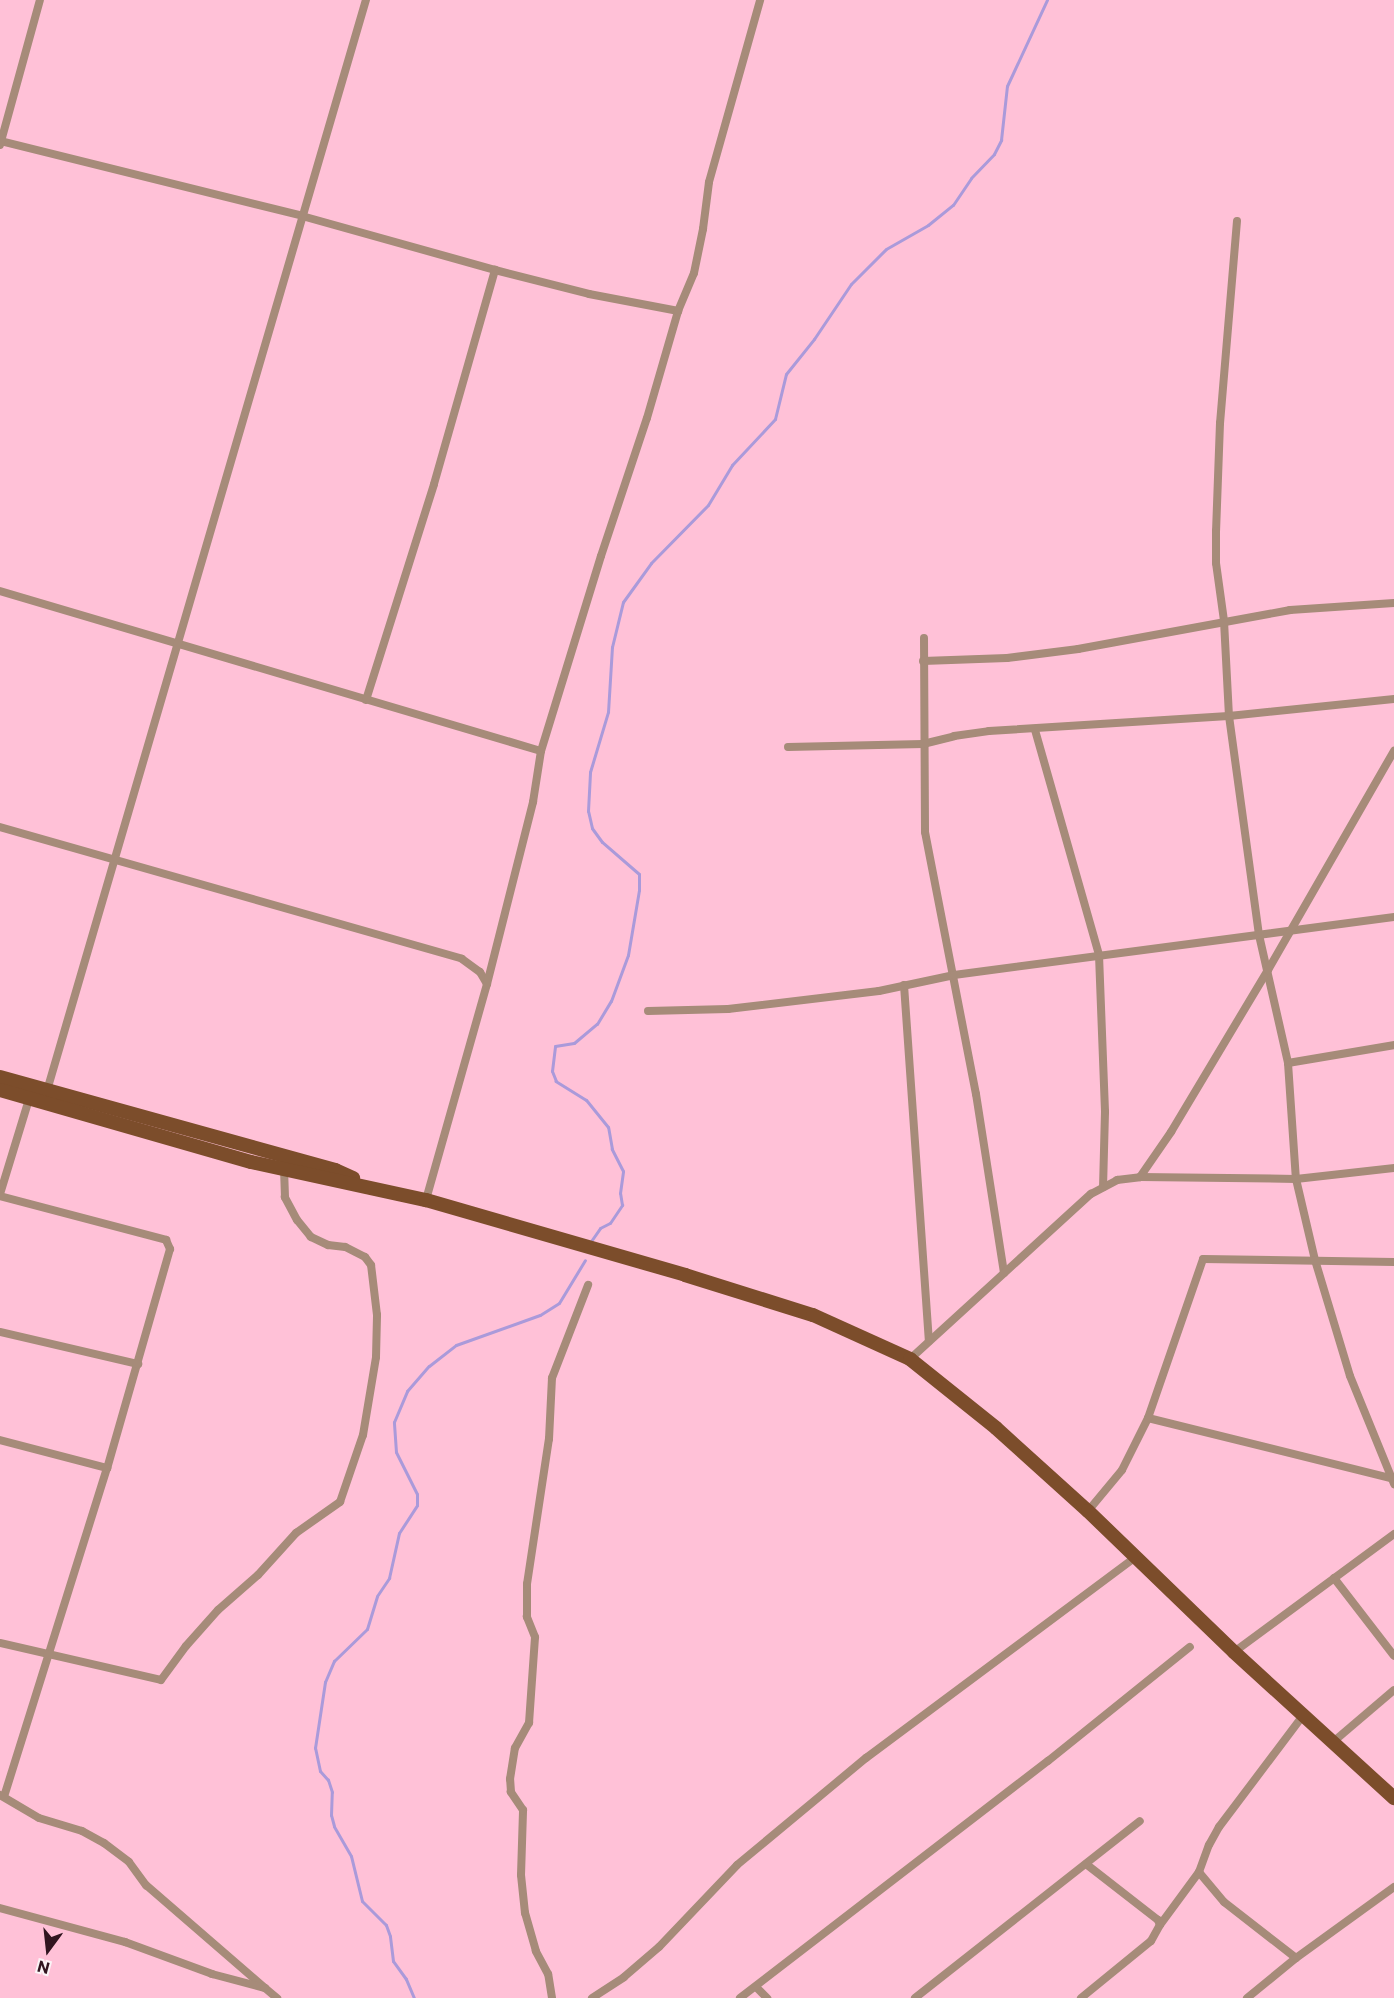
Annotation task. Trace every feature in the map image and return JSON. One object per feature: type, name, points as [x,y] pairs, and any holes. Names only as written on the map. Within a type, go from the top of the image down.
[{"type":"main road","points":[[0,1077],[38,1095],[284,1169],[426,1200],[813,1315],[909,1359],[996,1428],[1088,1511],[1234,1652],[1394,1798]]},
{"type":"main road","points":[[0,1090],[38,1095],[335,1170],[369,1186]]},
{"type":"street","points":[[40,0],[0,142],[302,216],[589,294],[678,311]]},
{"type":"street","points":[[277,1998],[154,1893],[129,1862],[104,1843],[82,1831],[39,1818],[2,1795],[50,1654],[138,1364],[169,1244],[165,1240],[0,1195],[38,1095],[115,860],[366,0]]},
{"type":"street","points":[[426,1200],[487,984],[530,813],[541,751],[601,556],[647,418],[678,311],[694,273],[703,230],[709,182],[760,0]]},
{"type":"street","points":[[1237,221],[1220,423],[1216,563],[1224,621],[1229,716],[1259,935],[1288,1063],[1296,1179],[1315,1260],[1350,1376],[1393,1481]]},
{"type":"street","points":[[366,700],[434,484],[495,270]]},
{"type":"street","points":[[0,591],[179,642],[541,751]]},
{"type":"street","points":[[923,661],[1007,658],[1078,649],[1290,610],[1394,603]]},
{"type":"street","points":[[924,638],[925,832],[938,909],[954,975],[1004,1273]]},
{"type":"street","points":[[788,747],[923,744],[954,736],[989,731],[1035,730],[1229,716],[1394,699]]},
{"type":"street","points":[[1035,730],[1099,955],[1105,1112],[1103,1187]]},
{"type":"street","points":[[1140,1177],[1171,1132],[1268,970],[1394,751]]},
{"type":"street","points":[[0,827],[462,958],[480,972],[487,984]]},
{"type":"street","points":[[648,1011],[728,1009],[904,985],[954,975],[1394,917]]},
{"type":"street","points":[[904,985],[929,1341]]},
{"type":"street","points":[[1288,1063],[1394,1045]]},
{"type":"street","points":[[909,1359],[1090,1194],[1117,1180],[1140,1177],[1296,1179],[1394,1168]]},
{"type":"street","points":[[0,1643],[161,1680],[186,1646],[218,1610],[258,1575],[296,1533],[340,1502],[363,1436],[376,1357],[377,1315],[371,1265],[365,1257],[345,1247],[328,1245],[311,1237],[297,1220],[285,1197],[284,1169]]},
{"type":"street","points":[[1088,1511],[1122,1470],[1148,1418],[1203,1259],[1394,1262]]},
{"type":"street","points":[[552,1998],[548,1974],[536,1951],[525,1913],[521,1875],[523,1810],[511,1792],[510,1779],[514,1748],[529,1723],[535,1637],[527,1617],[527,1584],[549,1439],[552,1378],[588,1285]]},
{"type":"street","points":[[0,1332],[138,1364]]},
{"type":"street","points":[[1148,1418],[1393,1481]]},
{"type":"street","points":[[0,1440],[106,1468]]},
{"type":"street","points":[[1234,1652],[1394,1534]]},
{"type":"street","points":[[592,1998],[624,1977],[659,1947],[737,1865],[866,1758],[1136,1557]]},
{"type":"street","points":[[1334,1578],[1394,1656]]},
{"type":"street","points":[[740,1998],[756,1988],[1092,1726],[1190,1647]]},
{"type":"street","points":[[1333,1742],[1394,1690]]},
{"type":"street","points":[[1081,1998],[1151,1941],[1199,1872],[1209,1845],[1219,1827],[1304,1714]]},
{"type":"street","points":[[915,1998],[1140,1821]]},
{"type":"street","points":[[1086,1864],[1158,1920],[1160,1925]]},
{"type":"street","points":[[1199,1872],[1224,1902],[1296,1958]]},
{"type":"street","points":[[1247,1998],[1296,1958],[1394,1887]]},
{"type":"street","points":[[0,1908],[125,1942],[212,1974],[265,1988]]},
{"type":"street","points":[[756,1988],[767,1998]]},
{"type":"waterway","points":[[589,1244],[600,1228],[610,1223],[622,1205],[620,1193],[623,1171],[612,1149],[608,1127],[586,1100],[556,1081],[552,1071],[555,1046],[574,1043],[597,1024],[611,1001],[628,955],[639,890],[639,874],[602,842],[592,828],[588,811],[590,772],[608,712],[612,647],[623,602],[651,563],[708,505],[732,465],[775,419],[786,374],[814,339],[851,284],[886,249],[928,225],[953,205],[971,178],[994,154],[1001,140],[1007,86],[1047,0]]},
{"type":"waterway","points":[[414,1998],[406,1979],[393,1961],[390,1936],[386,1925],[362,1901],[351,1856],[334,1826],[331,1815],[332,1792],[328,1780],[320,1771],[315,1748],[325,1682],[334,1661],[367,1629],[377,1596],[389,1578],[399,1533],[417,1505],[417,1494],[396,1452],[394,1422],[407,1391],[429,1366],[456,1345],[540,1315],[559,1303],[585,1260]]}]
